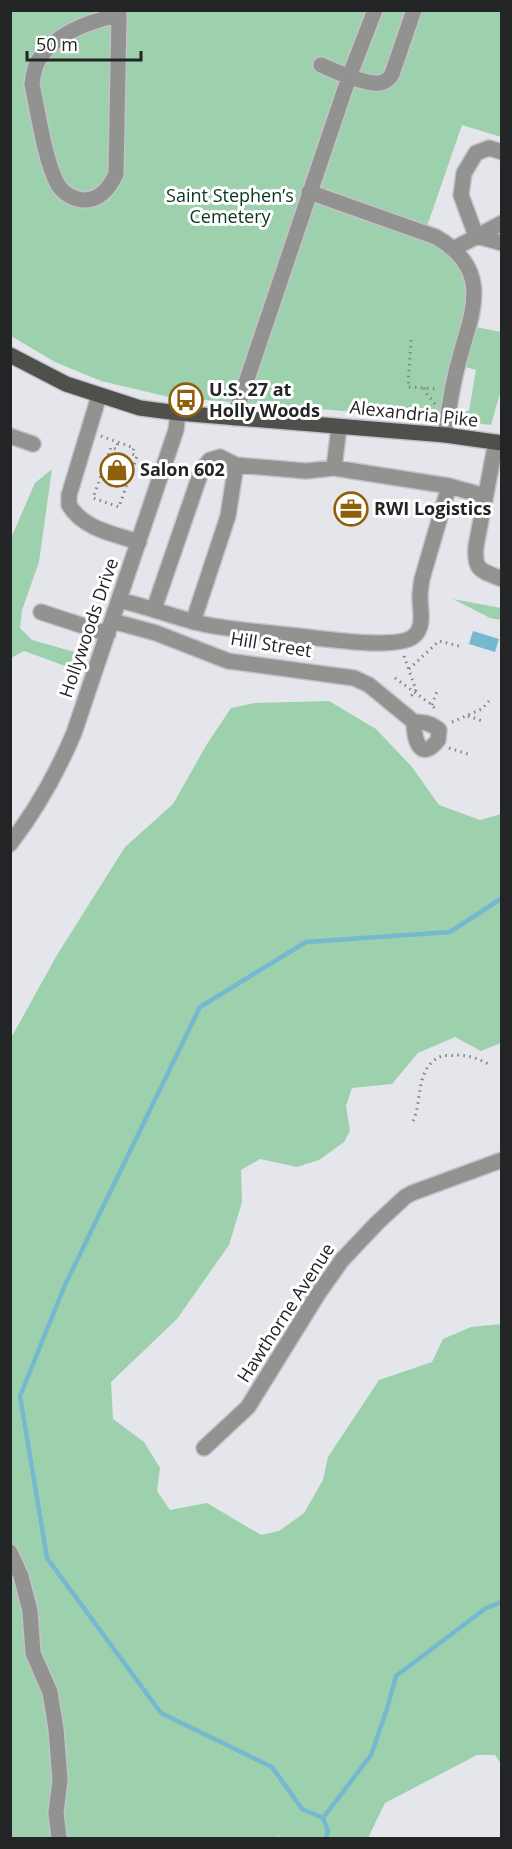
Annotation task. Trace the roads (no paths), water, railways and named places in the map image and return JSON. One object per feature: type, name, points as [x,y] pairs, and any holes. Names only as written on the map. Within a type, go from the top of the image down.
[{"type":"main road","name":"Alexandria Pike","points":[[10,355],[66,384],[140,408],[445,435],[499,442]]},
{"type":"street","points":[[234,418],[309,192],[375,10]]},
{"type":"street","points":[[321,64],[349,77],[380,84],[388,80],[400,54],[414,10]]},
{"type":"street","points":[[119,13],[116,174],[112,184],[94,200],[81,200],[67,195],[59,186],[51,170],[32,84],[34,74],[38,62],[46,51],[63,37],[85,24],[119,13]]},
{"type":"street","points":[[476,236],[461,195],[464,173],[476,153],[489,148],[501,152]]},
{"type":"street","points":[[309,192],[436,237],[454,248],[467,266],[472,279],[474,303],[456,371],[445,435]]},
{"type":"street","points":[[454,248],[501,224]]},
{"type":"street","points":[[476,236],[501,243]]},
{"type":"street","points":[[99,396],[69,495],[69,505],[79,519],[89,525],[139,542]]},
{"type":"street","name":"Hollywoods Drive","points":[[10,843],[35,810],[61,764],[74,733],[176,430],[178,413]]},
{"type":"street","points":[[334,468],[339,427]]},
{"type":"street","points":[[10,436],[33,444]]},
{"type":"street","points":[[499,442],[485,496],[475,561],[478,568],[501,579]]},
{"type":"street","points":[[154,609],[202,469],[210,460],[220,457],[236,465],[306,471],[334,468],[448,486],[485,496]]},
{"type":"street","points":[[193,622],[228,516],[236,465]]},
{"type":"street","points":[[119,600],[193,622],[223,628],[307,636],[342,642],[405,642],[416,635],[420,624],[422,579],[448,486]]},
{"type":"street","name":"Hill Street","points":[[41,612],[110,627],[156,633],[228,661],[354,678],[369,685],[414,722]]},
{"type":"street","name":"Hawthorne Avenue","points":[[204,1448],[248,1407],[333,1272],[376,1223],[412,1193],[501,1160]]},
{"type":"street","points":[[10,1552],[21,1576],[30,1611],[33,1653],[50,1692],[60,1780],[56,1814],[59,1839]]},
{"type":"water","points":[[473,631],[499,639],[495,652],[469,644]]},
{"type":"waterway","points":[[326,1838],[328,1831],[323,1818],[302,1809],[272,1767],[161,1713],[47,1558],[20,1396],[65,1285],[200,1007],[306,942],[450,932],[502,898]]},
{"type":"waterway","points":[[323,1818],[371,1755],[396,1676],[486,1608],[502,1602]]},
{"type":"place","name":"U.S. 27 at Holly Woods","points":[[186,400]]},
{"type":"place","name":"Salon 602","points":[[117,470]]},
{"type":"place","name":"RWI Logistics","points":[[351,509]]},
{"type":"park label","name":"Saint Stephen’s Cemetery","points":[[230,206]]}]
